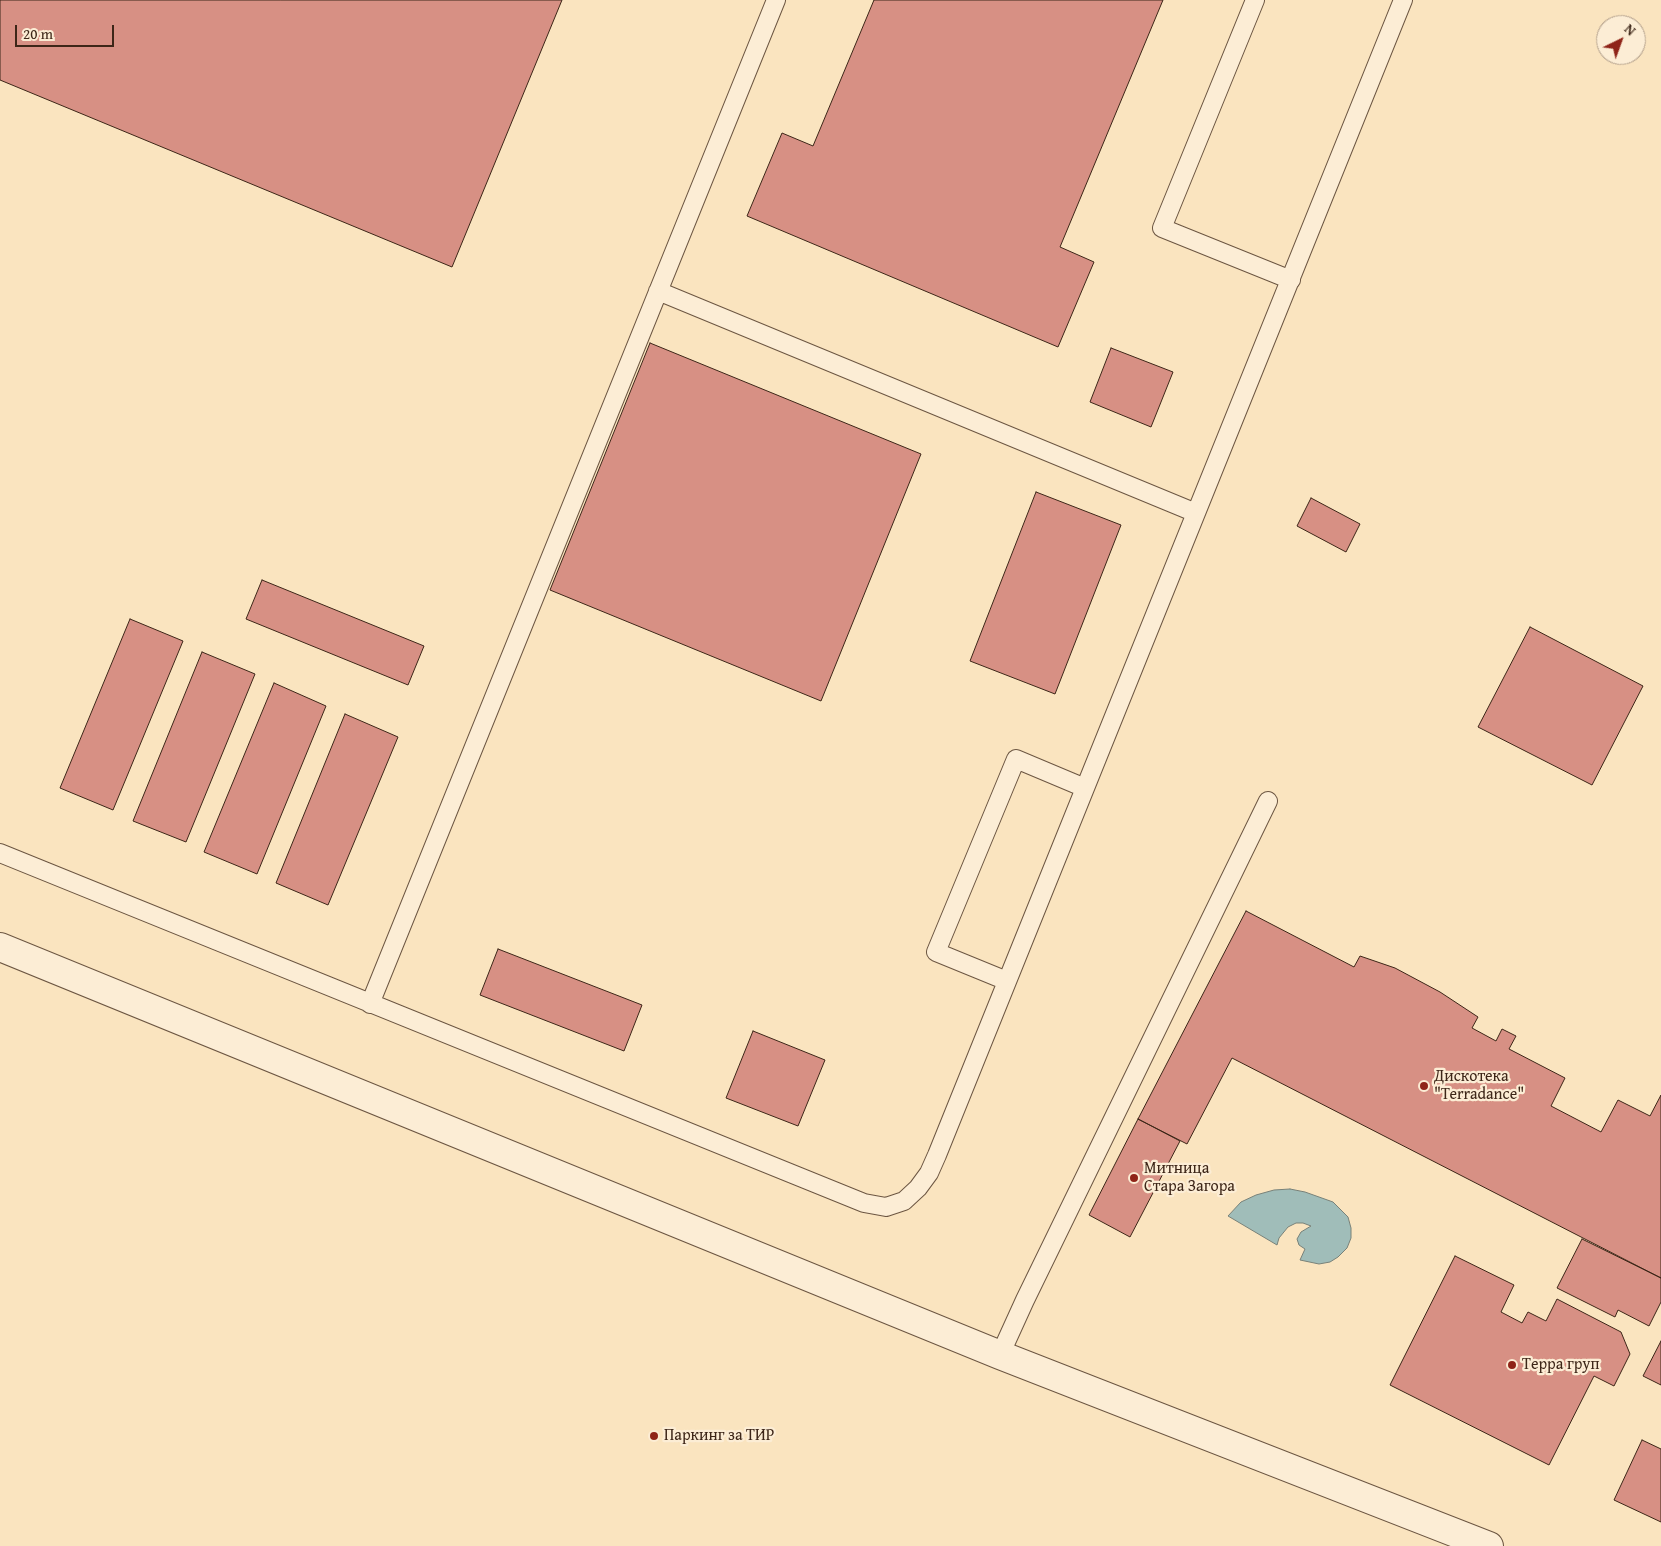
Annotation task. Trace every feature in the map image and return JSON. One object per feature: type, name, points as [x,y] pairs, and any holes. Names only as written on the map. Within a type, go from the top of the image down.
[{"type":"street","points":[[0,947],[1000,1354],[1489,1546]]},
{"type":"lane","points":[[370,1004],[776,0]]},
{"type":"lane","points":[[1255,0],[1162,228],[1291,280]]},
{"type":"lane","points":[[0,853],[864,1203],[886,1207],[904,1201],[918,1188],[929,1173],[1404,0]]},
{"type":"lane","points":[[658,291],[1196,513]]},
{"type":"lane","points":[[1007,981],[936,952],[1016,759],[1085,788]]},
{"type":"lane","points":[[1000,1354],[1268,801]]},
{"type":"water","points":[[1290,1189],[1333,1202],[1348,1217],[1351,1238],[1347,1248],[1330,1262],[1319,1264],[1300,1260],[1305,1249],[1299,1245],[1297,1239],[1301,1232],[1311,1226],[1296,1223],[1288,1227],[1279,1238],[1277,1245],[1228,1216],[1241,1202],[1256,1195],[1274,1190]]},
{"type":"building","points":[[0,0],[562,0],[452,267],[0,80]]},
{"type":"building","points":[[874,0],[1163,0],[1060,247],[1094,262],[1058,347],[747,216],[782,133],[813,146]]},
{"type":"building","points":[[650,343],[921,454],[821,701],[550,590]]},
{"type":"building","points":[[1111,348],[1173,372],[1151,427],[1090,402]]},
{"type":"building","points":[[1036,492],[1121,525],[1055,694],[970,661]]},
{"type":"building","points":[[1311,498],[1360,524],[1346,552],[1297,526]]},
{"type":"building","points":[[262,580],[424,646],[408,685],[246,619]]},
{"type":"building","points":[[130,619],[183,641],[113,810],[60,788]]},
{"type":"building","points":[[1530,627],[1643,686],[1592,785],[1478,727]]},
{"type":"building","points":[[202,652],[255,674],[186,842],[133,821]]},
{"type":"building","points":[[274,683],[326,706],[257,874],[204,852]]},
{"type":"building","points":[[345,714],[398,737],[328,905],[276,883]]},
{"type":"building","name":"Дискотека \"Terradance\"","points":[[1246,911],[1354,967],[1360,956],[1395,968],[1440,992],[1478,1017],[1472,1028],[1496,1041],[1502,1029],[1516,1036],[1509,1049],[1565,1078],[1551,1106],[1601,1132],[1618,1100],[1650,1116],[1661,1095],[1661,1278],[1232,1058],[1187,1144],[1138,1119]]},
{"type":"building","points":[[498,949],[642,1005],[624,1051],[480,995]]},
{"type":"building","points":[[753,1031],[825,1060],[798,1126],[726,1098]]},
{"type":"building","name":"Митница Стара Загора","points":[[1138,1119],[1180,1141],[1130,1237],[1089,1215]]},
{"type":"building","points":[[1582,1239],[1661,1278],[1661,1302],[1649,1326],[1618,1310],[1615,1317],[1557,1288]]},
{"type":"building","name":"Терра груп","points":[[1455,1256],[1514,1285],[1501,1312],[1522,1323],[1528,1312],[1546,1321],[1557,1299],[1621,1332],[1630,1354],[1614,1386],[1594,1376],[1549,1465],[1390,1385]]},
{"type":"building","points":[[1661,1341],[1661,1385],[1643,1376]]},
{"type":"building","points":[[1642,1440],[1661,1449],[1661,1522],[1614,1500]]},
{"type":"place","name":"Дискотека \"Terradance\"","points":[[1424,1086]]},
{"type":"place","name":"Митница Стара Загора","points":[[1134,1178]]},
{"type":"place","name":"Терра груп","points":[[1512,1365]]},
{"type":"place","name":"Паркинг за ТИР","points":[[654,1436]]}]
